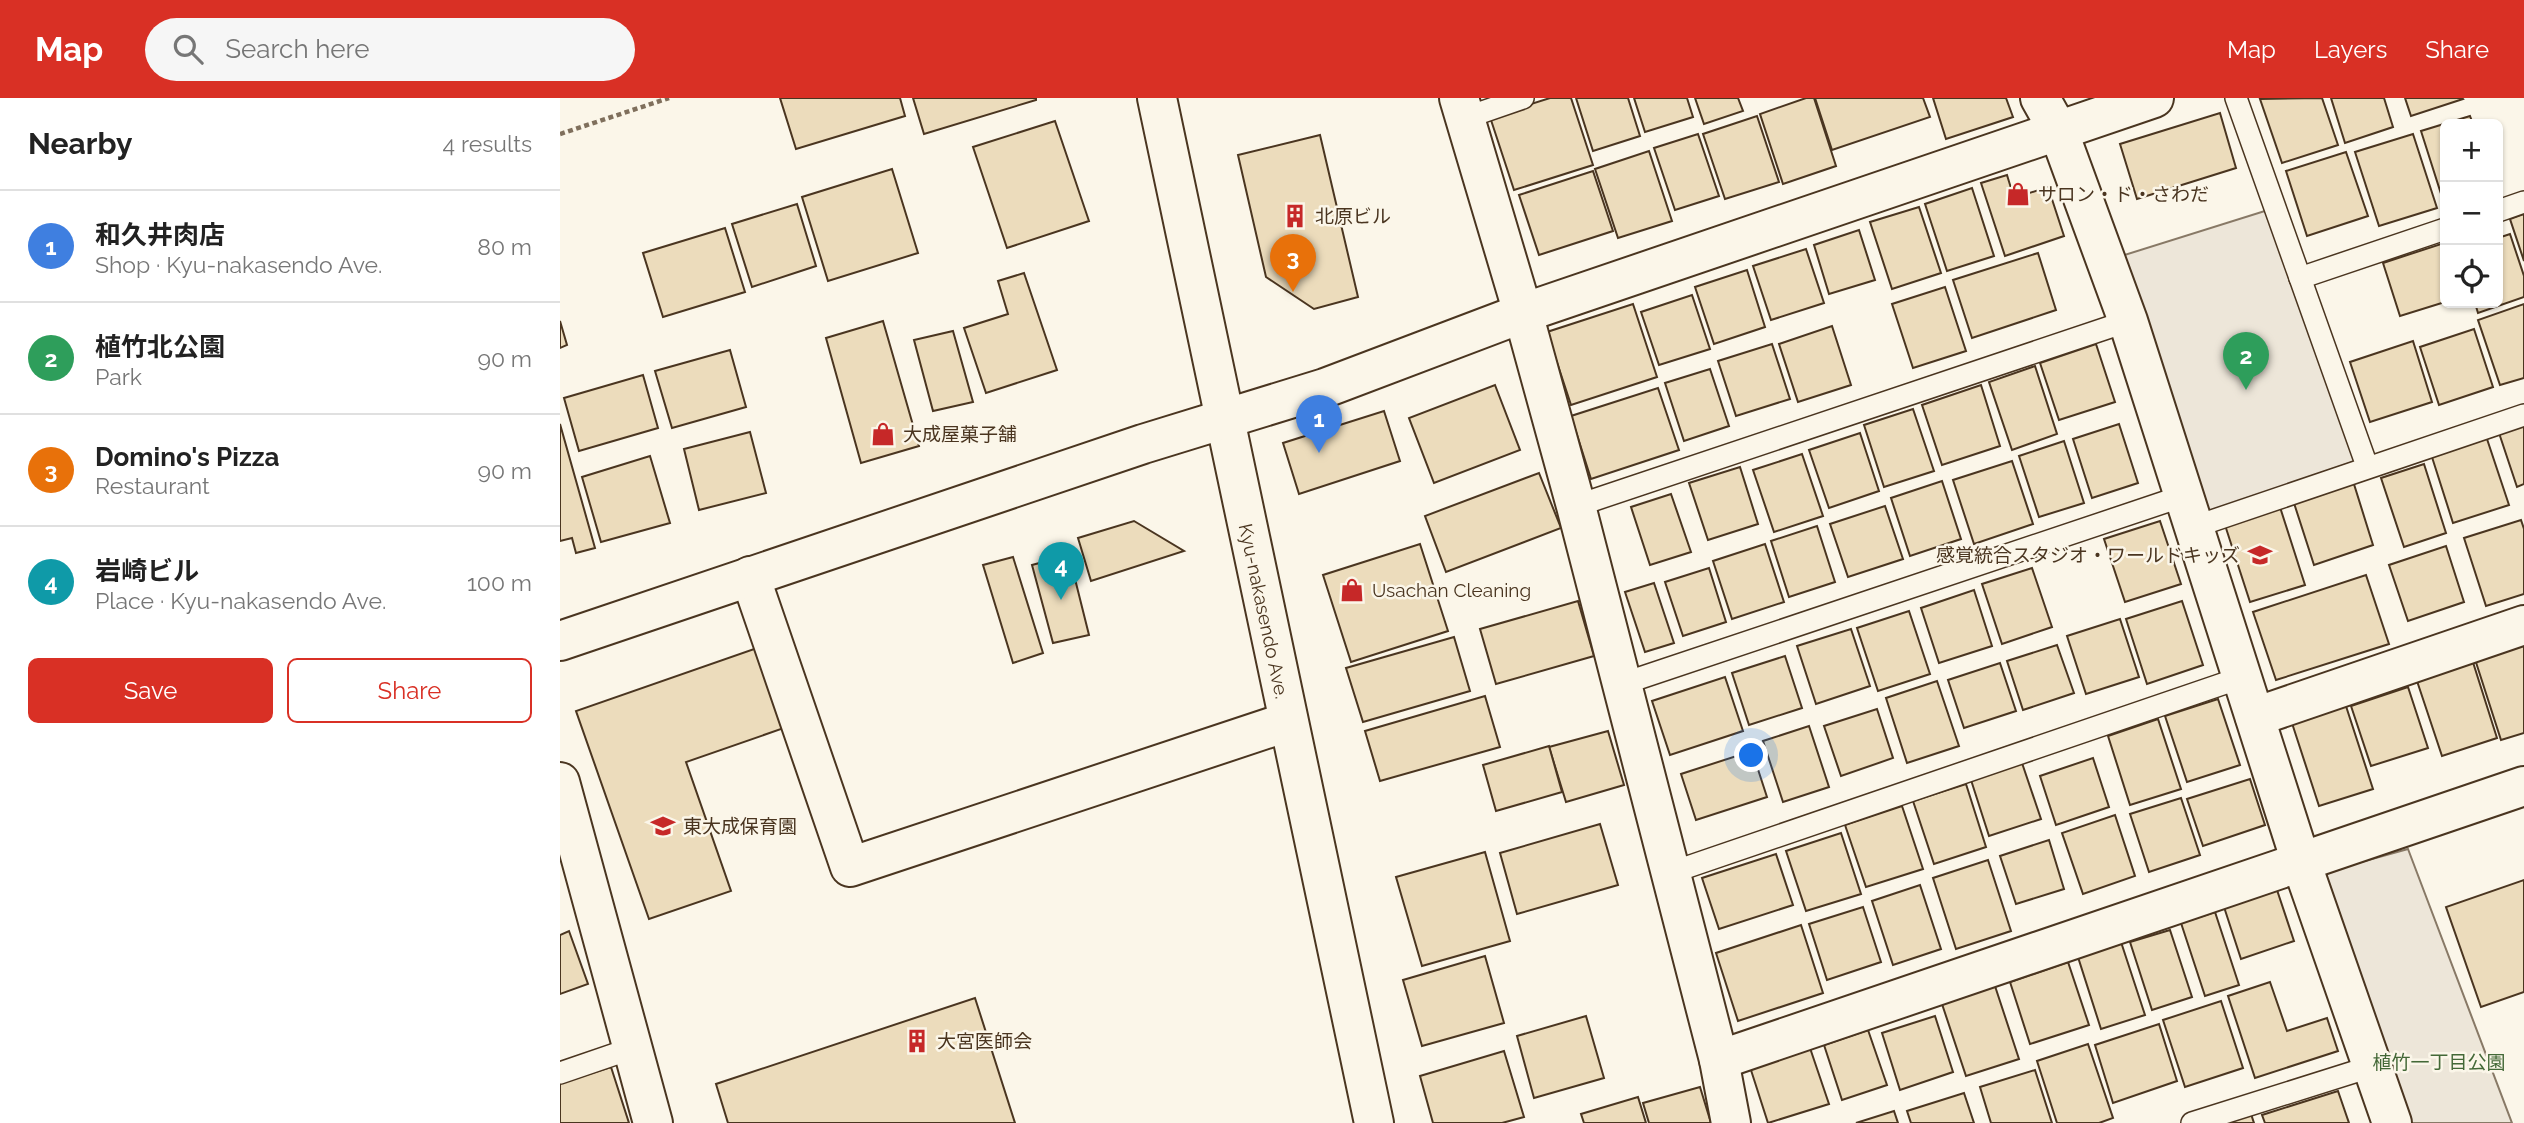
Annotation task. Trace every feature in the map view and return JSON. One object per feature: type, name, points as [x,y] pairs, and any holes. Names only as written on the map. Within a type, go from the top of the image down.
[{"type":"street","name":"Kyu-nakasendo Ave.","points":[[1157,98],[1374,1123]]},
{"type":"street","points":[[560,641],[1224,419],[1325,388],[2049,114],[2154,98]]},
{"type":"street","points":[[1462,108],[1523,313],[1576,506],[1719,1060],[1731,1123]]},
{"type":"street","points":[[2049,114],[2128,321],[2301,862],[2392,1123]]},
{"type":"street","points":[[750,576],[850,867],[1287,722]]},
{"type":"street","points":[[2255,718],[2524,625]]},
{"type":"street","points":[[560,782],[653,1123]]},
{"type":"street","points":[[1719,1060],[2524,786]]},
{"type":"lane","points":[[1462,108],[1523,98]]},
{"type":"lane","points":[[2236,98],[2367,467]]},
{"type":"lane","points":[[2503,209],[2524,202]]},
{"type":"lane","points":[[2300,278],[2440,231]]},
{"type":"lane","points":[[1576,506],[2128,321]]},
{"type":"lane","points":[[1622,684],[2188,511],[2367,467],[2524,415]]},
{"type":"lane","points":[[1671,873],[2243,677]]},
{"type":"lane","points":[[560,1073],[633,1048]]},
{"type":"lane","points":[[2192,1123],[2373,1066]]},
{"type":"path","points":[[560,134],[669,98]]},
{"type":"green space","points":[[2268,210],[2356,461],[2199,516],[2115,258]]},
{"type":"green space","name":"植竹一丁目公園","points":[[2408,849],[2512,1123],[2410,1123],[2325,872]]},
{"type":"building","points":[[780,98],[900,98],[905,116],[796,149]]},
{"type":"building","points":[[913,98],[1036,98],[1036,100],[924,134]]},
{"type":"building","points":[[1550,98],[1571,98],[1593,165],[1514,190],[1490,117]]},
{"type":"building","points":[[1576,98],[1628,98],[1640,136],[1593,151]]},
{"type":"building","points":[[1634,98],[1687,98],[1693,117],[1645,132]]},
{"type":"building","points":[[1695,98],[1738,98],[1743,111],[1704,124]]},
{"type":"building","points":[[1806,98],[1814,98],[1836,166],[1783,184],[1760,114]]},
{"type":"building","points":[[1815,98],[1923,98],[1930,117],[1832,150]]},
{"type":"building","points":[[1933,98],[2006,98],[2013,117],[1946,139]]},
{"type":"building","points":[[2322,98],[2338,145],[2282,163],[2260,99]]},
{"type":"building","points":[[2331,98],[2384,98],[2393,127],[2345,143]]},
{"type":"building","points":[[2405,98],[2462,98],[2463,99],[2411,116]]},
{"type":"building","points":[[2220,113],[2236,168],[2137,199],[2120,144]]},
{"type":"building","points":[[1757,116],[1779,182],[1725,199],[1703,134]]},
{"type":"building","points":[[1055,121],[1089,221],[1007,248],[973,147]]},
{"type":"building","points":[[2440,125],[2440,191],[2421,131]]},
{"type":"building","points":[[1698,134],[1719,196],[1675,210],[1654,148]]},
{"type":"building","points":[[2413,134],[2437,208],[2379,226],[2355,152]]},
{"type":"building","name":"北原ビル","points":[[1320,135],[1358,297],[1314,309],[1266,277],[1238,155]]},
{"type":"building","points":[[1649,151],[1672,221],[1618,238],[1595,169]]},
{"type":"building","points":[[2346,152],[2368,216],[2307,236],[2286,171]]},
{"type":"building","points":[[892,169],[918,253],[828,281],[802,197]]},
{"type":"building","points":[[1593,171],[1613,231],[1539,255],[1519,195]]},
{"type":"building","points":[[2007,175],[2014,198],[2048,187],[2064,236],[2005,256],[1981,183]]},
{"type":"building","points":[[1972,188],[1994,256],[1947,271],[1925,204]]},
{"type":"building","points":[[797,204],[816,266],[752,287],[732,224]]},
{"type":"building","points":[[1919,207],[1941,273],[1892,289],[1870,222]]},
{"type":"building","points":[[2524,214],[2524,261],[2510,219]]},
{"type":"building","points":[[725,228],[745,292],[663,317],[643,253]]},
{"type":"building","points":[[1859,230],[1875,280],[1829,294],[1814,245]]},
{"type":"building","points":[[2510,234],[2524,276],[2524,297],[2503,304],[2503,245],[2503,236]]},
{"type":"building","points":[[2440,244],[2440,304],[2400,316],[2383,263]]},
{"type":"building","points":[[1806,249],[1824,303],[1771,320],[1753,266]]},
{"type":"building","points":[[2038,253],[2056,310],[1972,338],[1953,280]]},
{"type":"building","points":[[1747,270],[1765,327],[1714,344],[1695,287]]},
{"type":"building","points":[[1024,273],[1057,370],[986,393],[964,328],[1008,314],[998,281]]},
{"type":"building","points":[[1945,287],[1966,351],[1913,368],[1892,304]]},
{"type":"building","points":[[1692,295],[1710,349],[1659,365],[1641,312]]},
{"type":"building","points":[[1633,304],[1657,377],[1571,405],[1547,332]]},
{"type":"building","points":[[2524,304],[2524,378],[2500,385],[2478,320]]},
{"type":"building","points":[[2476,308],[2492,308],[2478,313]]},
{"type":"building","points":[[560,321],[567,345],[560,348]]},
{"type":"building","points":[[883,321],[919,446],[861,463],[826,338]]},
{"type":"building","points":[[1832,326],[1851,385],[1798,402],[1779,344]]},
{"type":"building","points":[[2474,329],[2493,387],[2439,405],[2420,347]]},
{"type":"building","points":[[953,331],[973,402],[933,411],[914,340]]},
{"type":"building","points":[[2413,341],[2432,402],[2370,422],[2350,362]]},
{"type":"building","points":[[1772,344],[1790,399],[1736,416],[1718,361]]},
{"type":"building","points":[[2096,344],[2115,402],[2059,420],[2040,363]]},
{"type":"building","points":[[730,350],[746,407],[672,428],[655,371]]},
{"type":"building","points":[[2035,366],[2057,434],[2012,450],[1989,382]]},
{"type":"building","points":[[1710,369],[1729,426],[1684,441],[1665,383]]},
{"type":"building","points":[[643,375],[658,428],[579,451],[564,398]]},
{"type":"building","points":[[1495,385],[1520,450],[1434,483],[1409,418]]},
{"type":"building","points":[[1981,385],[2000,446],[1942,465],[1922,405]]},
{"type":"building","points":[[1658,388],[1679,450],[1591,479],[1571,416]]},
{"type":"building","points":[[1913,409],[1934,471],[1884,487],[1864,425]]},
{"type":"building","points":[[1384,411],[1400,461],[1299,494],[1283,443]]},
{"type":"building","points":[[560,424],[595,548],[576,553],[572,538],[560,541]]},
{"type":"building","points":[[2119,424],[2138,483],[2092,498],[2073,439]]},
{"type":"building","points":[[2524,425],[2524,484],[2517,487],[2499,433]]},
{"type":"building","points":[[750,432],[766,493],[699,510],[684,449]]},
{"type":"building","points":[[1860,433],[1879,491],[1829,508],[1809,450]]},
{"type":"building","points":[[2486,436],[2509,505],[2453,523],[2431,454]]},
{"type":"building","points":[[2064,441],[2084,503],[2039,517],[2019,456]]},
{"type":"building","points":[[1802,454],[1823,516],[1774,532],[1753,470]]},
{"type":"building","points":[[650,456],[670,523],[601,542],[582,477]]},
{"type":"building","points":[[2012,461],[2033,524],[1974,544],[1953,480]]},
{"type":"building","points":[[2424,464],[2446,533],[2404,547],[2381,478]]},
{"type":"building","points":[[1740,467],[1758,524],[1708,540],[1689,483]]},
{"type":"building","points":[[1539,473],[1561,528],[1446,572],[1425,516]]},
{"type":"building","points":[[1942,481],[1961,539],[1910,556],[1891,498]]},
{"type":"building","points":[[2353,481],[2373,545],[2314,565],[2293,500]]},
{"type":"building","points":[[1671,494],[1691,552],[1650,565],[1631,507]]},
{"type":"building","points":[[2279,504],[2305,585],[2250,602],[2224,522]]},
{"type":"building","points":[[1885,506],[1903,559],[1848,577],[1830,524]]},
{"type":"building","points":[[2521,520],[2524,529],[2524,594],[2486,606],[2464,538]]},
{"type":"building","points":[[1134,521],[1184,551],[1091,581],[1078,538]]},
{"type":"building","points":[[2160,521],[2181,584],[2125,602],[2104,539]]},
{"type":"building","points":[[1817,526],[1835,582],[1789,597],[1771,541]]},
{"type":"building","points":[[1420,544],[1448,631],[1351,662],[1323,575]]},
{"type":"building","points":[[1765,544],[1784,602],[1732,619],[1713,561]]},
{"type":"building","points":[[2446,546],[2464,602],[2408,621],[2389,565]]},
{"type":"building","points":[[1069,555],[1089,635],[1053,643],[1032,565]]},
{"type":"building","points":[[1013,557],[1043,653],[1013,663],[983,565]]},
{"type":"building","points":[[1709,568],[1726,622],[1683,636],[1665,582]]},
{"type":"building","points":[[2032,568],[2052,627],[2002,644],[1982,584]]},
{"type":"building","points":[[2366,575],[2389,644],[2276,680],[2253,612]]},
{"type":"building","points":[[1654,583],[1674,643],[1645,652],[1625,592]]},
{"type":"building","points":[[1974,590],[1992,646],[1939,663],[1921,608]]},
{"type":"building","points":[[1578,601],[1594,656],[1496,684],[1480,629]]},
{"type":"building","points":[[2182,601],[2203,665],[2147,684],[2126,619]]},
{"type":"building","points":[[1909,611],[1930,674],[1878,691],[1857,628]]},
{"type":"building","points":[[2120,619],[2139,677],[2086,694],[2067,636]]},
{"type":"building","points":[[1851,629],[1870,686],[1816,704],[1797,646]]},
{"type":"building","points":[[2524,636],[2524,733],[2501,740],[2473,653]]},
{"type":"building","points":[[1454,637],[1470,691],[1363,722],[1346,668]]},
{"type":"building","points":[[2057,645],[2074,693],[2023,710],[2007,661]]},
{"type":"building","name":"東大成保育園","points":[[757,648],[784,728],[686,762],[731,891],[649,919],[576,711]]},
{"type":"building","points":[[1785,656],[1802,708],[1749,725],[1732,673]]},
{"type":"building","points":[[2471,656],[2497,738],[2442,756],[2415,675]]},
{"type":"building","points":[[2000,663],[2016,711],[1964,728],[1948,680]]},
{"type":"building","points":[[1725,677],[1743,731],[1670,755],[1652,701]]},
{"type":"building","points":[[1937,681],[1959,746],[1907,763],[1886,698]]},
{"type":"building","points":[[2408,687],[2428,748],[2371,766],[2351,706]]},
{"type":"building","points":[[1485,696],[1500,747],[1380,781],[1365,731]]},
{"type":"building","points":[[2218,699],[2240,765],[2187,782],[2165,716]]},
{"type":"building","points":[[2344,700],[2373,789],[2319,806],[2290,717]]},
{"type":"building","points":[[1877,709],[1893,758],[1841,776],[1824,726]]},
{"type":"building","points":[[2158,719],[2181,789],[2130,805],[2108,736]]},
{"type":"building","points":[[1809,726],[1829,787],[1783,802],[1763,741]]},
{"type":"building","points":[[1608,731],[1624,785],[1566,802],[1549,747]]},
{"type":"building","points":[[1549,746],[1562,792],[1496,811],[1483,765]]},
{"type":"building","points":[[1752,751],[1767,797],[1696,820],[1681,774]]},
{"type":"building","points":[[2093,758],[2109,807],[2056,825],[2040,776]]},
{"type":"building","points":[[2022,763],[2041,819],[1989,836],[1971,780]]},
{"type":"building","points":[[2250,779],[2265,825],[2203,846],[2187,799]]},
{"type":"building","points":[[1966,784],[1986,847],[1934,864],[1913,801]]},
{"type":"building","points":[[2181,798],[2200,855],[2149,872],[2130,814]]},
{"type":"building","points":[[1902,806],[1923,869],[1866,887],[1845,825]]},
{"type":"building","points":[[2115,815],[2135,876],[2083,894],[2062,833]]},
{"type":"building","points":[[1600,824],[1618,885],[1517,914],[1500,853]]},
{"type":"building","points":[[1841,833],[1861,894],[1806,911],[1786,851]]},
{"type":"building","points":[[2049,840],[2064,889],[2016,904],[2000,856]]},
{"type":"building","points":[[1485,852],[1510,941],[1422,966],[1396,877]]},
{"type":"building","points":[[1776,854],[1793,905],[1719,929],[1702,878]]},
{"type":"building","points":[[1988,860],[2011,931],[1956,949],[1933,878]]},
{"type":"building","points":[[2524,880],[2524,992],[2481,1007],[2446,907]]},
{"type":"building","points":[[1920,885],[1941,949],[1893,965],[1872,901]]},
{"type":"building","points":[[2277,890],[2294,941],[2241,959],[2224,907]]},
{"type":"building","points":[[1863,907],[1881,962],[1827,980],[1809,924]]},
{"type":"building","points":[[2215,912],[2239,985],[2205,996],[2181,923]]},
{"type":"building","points":[[1801,925],[1823,993],[1738,1021],[1716,953]]},
{"type":"building","points":[[2170,930],[2192,997],[2152,1010],[2130,942]]},
{"type":"building","points":[[569,931],[588,984],[560,994],[560,935]]},
{"type":"building","points":[[2121,942],[2145,1015],[2101,1029],[2078,957]]},
{"type":"building","points":[[1485,956],[1504,1023],[1422,1046],[1403,980]]},
{"type":"building","points":[[2068,962],[2089,1025],[2030,1044],[2010,982]]},
{"type":"building","points":[[1993,980],[2019,1059],[1966,1076],[1940,998]]},
{"type":"building","points":[[2270,982],[2287,1031],[2327,1018],[2338,1051],[2255,1078],[2228,996]]},
{"type":"building","name":"大宮医師会","points":[[975,998],[1015,1123],[728,1123],[716,1084]]},
{"type":"building","points":[[2221,1001],[2243,1068],[2185,1087],[2163,1020]]},
{"type":"building","points":[[1586,1016],[1604,1078],[1534,1098],[1517,1036]]},
{"type":"building","points":[[1935,1016],[1953,1072],[1900,1090],[1882,1033]]},
{"type":"building","points":[[2159,1024],[2177,1081],[2113,1103],[2095,1045]]},
{"type":"building","points":[[1868,1030],[1887,1085],[1842,1100],[1824,1045]]},
{"type":"building","points":[[2088,1044],[2113,1118],[2099,1123],[2057,1123],[2037,1061]]},
{"type":"building","points":[[1810,1048],[1829,1104],[1768,1123],[1750,1067]]},
{"type":"building","points":[[1504,1051],[1524,1117],[1502,1123],[1433,1123],[1420,1076]]},
{"type":"building","points":[[611,1067],[629,1123],[560,1123],[560,1083]]},
{"type":"building","points":[[2035,1070],[2052,1123],[1991,1123],[1980,1087]]},
{"type":"building","points":[[1700,1087],[1711,1123],[1649,1123],[1643,1103]]},
{"type":"building","points":[[2338,1091],[2349,1123],[2265,1123],[2262,1115]]},
{"type":"building","points":[[1964,1093],[1974,1123],[1911,1123],[1907,1111]]},
{"type":"building","points":[[1638,1097],[1646,1123],[1584,1123],[1581,1114]]},
{"type":"building","points":[[1894,1111],[1898,1123],[1856,1123]]},
{"type":"building","points":[[2251,1114],[2254,1123],[2222,1123]]},
{"type":"place","name":"サロン・ド・さわだ","points":[[2018,194]]},
{"type":"place","name":"北原ビル","points":[[1295,216]]},
{"type":"place","name":"Domino's Pizza","points":[[1293,292]]},
{"type":"place","name":"植竹北公園","points":[[2246,390]]},
{"type":"place","name":"大成屋菓子舗","points":[[883,434]]},
{"type":"place","name":"和久井肉店","points":[[1319,453]]},
{"type":"place","name":"感覚統合スタジオ・ワールドキッズ","points":[[2260,555]]},
{"type":"place","name":"Usachan Cleaning","points":[[1352,590]]},
{"type":"place","name":"岩崎ビル","points":[[1061,600]]},
{"type":"place","name":"東大成保育園","points":[[663,826]]},
{"type":"place","name":"大宮医師会","points":[[917,1041]]}]
